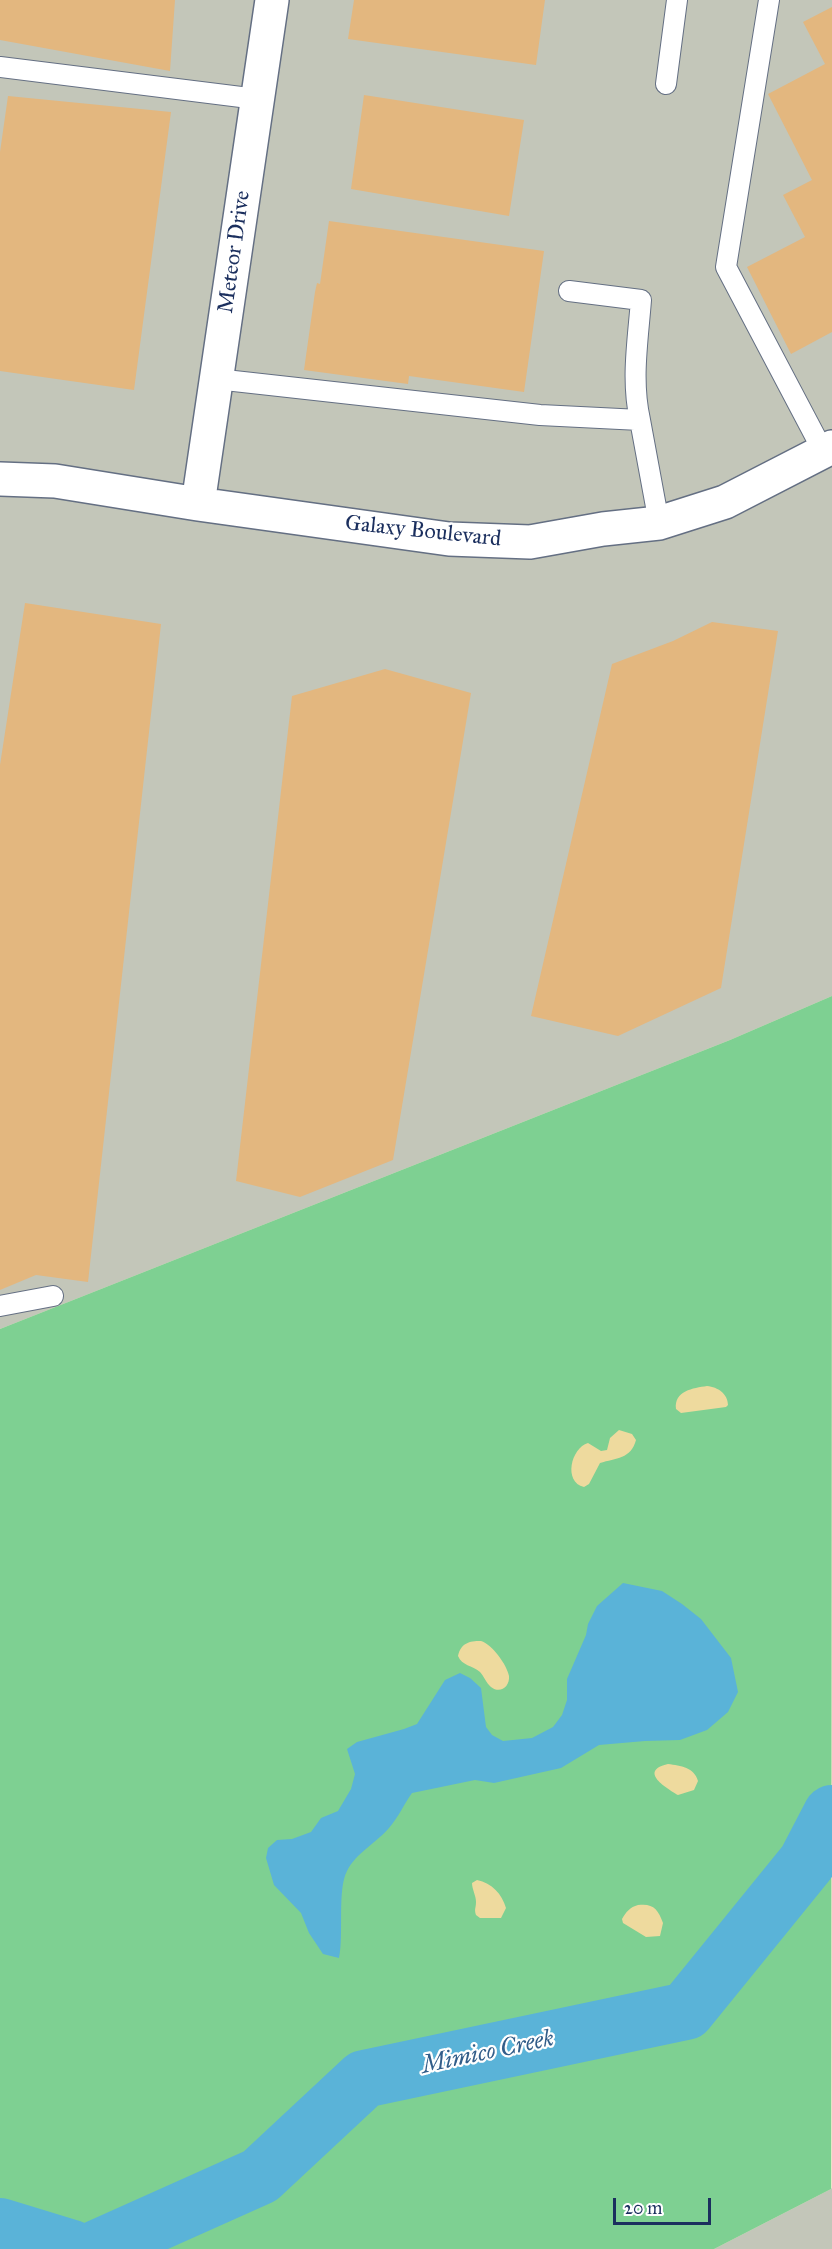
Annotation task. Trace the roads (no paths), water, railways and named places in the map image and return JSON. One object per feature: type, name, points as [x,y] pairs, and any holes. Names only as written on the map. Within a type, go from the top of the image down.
[{"type":"street","name":"Meteor Drive","points":[[198,504],[272,0]]},
{"type":"street","name":"Galaxy Boulevard","points":[[0,479],[55,481],[198,504],[449,539],[530,542],[603,529],[659,523],[725,502],[828,449]]},
{"type":"lane","points":[[666,84],[677,0]]},
{"type":"lane","points":[[769,0],[726,267],[828,449]]},
{"type":"lane","points":[[0,67],[257,99]]},
{"type":"lane","points":[[569,291],[641,300],[635,376],[636,401],[659,523]]},
{"type":"lane","points":[[216,379],[540,415],[640,420]]},
{"type":"lane","points":[[0,1306],[53,1296]]},
{"type":"water","points":[[623,1583],[662,1591],[701,1619],[731,1658],[738,1692],[728,1712],[707,1730],[680,1740],[599,1745],[561,1768],[494,1783],[475,1780],[412,1793],[389,1828],[361,1853],[347,1871],[342,1889],[339,1958],[323,1954],[309,1933],[301,1913],[274,1885],[266,1858],[268,1848],[277,1840],[292,1839],[311,1832],[321,1818],[338,1811],[351,1789],[355,1774],[347,1749],[357,1742],[417,1724],[445,1680],[460,1673],[481,1688],[486,1727],[492,1735],[503,1741],[532,1738],[553,1727],[562,1715],[567,1700],[567,1679],[586,1635],[588,1624],[597,1606]]},
{"type":"waterway","name":"Mimico Creek","points":[[97,2249],[260,2176],[364,2079],[686,2011],[807,1862],[832,1814]]},
{"type":"waterway","name":"Mimico Creek","points":[[0,2227],[72,2249]]}]
